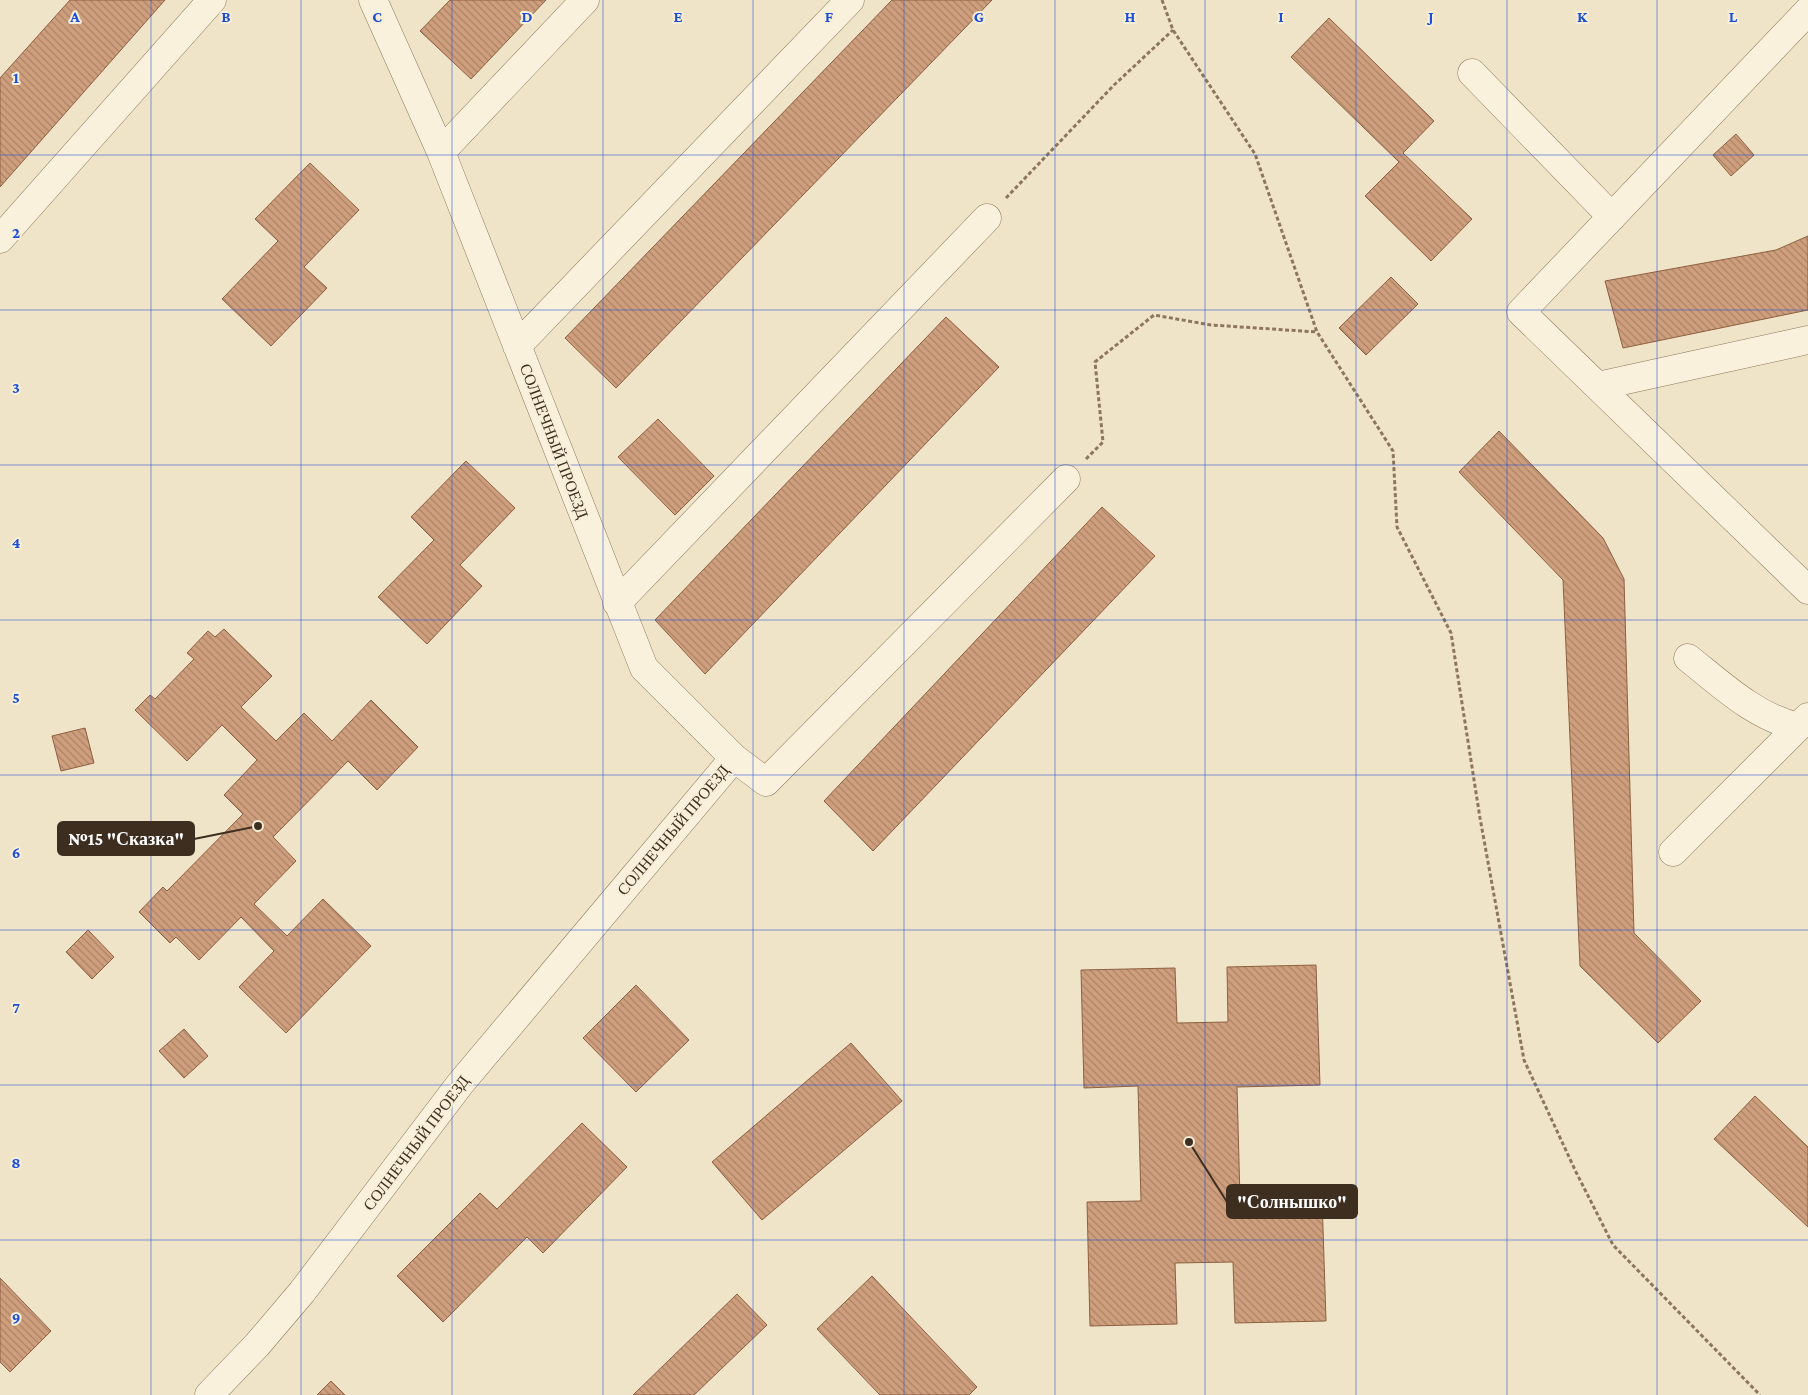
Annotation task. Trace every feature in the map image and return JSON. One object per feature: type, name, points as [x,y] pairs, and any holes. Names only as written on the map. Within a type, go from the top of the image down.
[{"type":"street","points":[[0,239],[212,0]]},
{"type":"street","name":"СОЛНЕЧНЫЙ ПРОЕЗД","points":[[209,1395],[302,1292],[460,1084],[734,758],[644,668],[441,152],[373,0]]},
{"type":"street","points":[[441,152],[585,0]]},
{"type":"street","points":[[517,346],[850,0]]},
{"type":"street","points":[[1808,11],[1521,312],[1808,590]]},
{"type":"street","points":[[1472,73],[1612,217]]},
{"type":"street","points":[[617,603],[987,218]]},
{"type":"street","points":[[1598,386],[1808,340]]},
{"type":"street","points":[[734,758],[766,782],[1066,479]]},
{"type":"street","points":[[1688,658],[1759,713],[1779,722],[1803,722]]},
{"type":"street","points":[[1673,852],[1803,722]]},
{"type":"path","points":[[1162,0],[1173,30],[1255,154],[1317,332],[1393,450],[1397,527],[1451,633],[1480,818],[1524,1060],[1576,1172],[1613,1244],[1760,1395]]},
{"type":"path","points":[[987,218],[1114,85],[1173,30]]},
{"type":"path","points":[[1066,479],[1103,442],[1095,362],[1154,315],[1211,325],[1317,332]]},
{"type":"building","points":[[70,0],[165,0],[0,187],[0,78]]},
{"type":"building","points":[[450,0],[546,0],[471,79],[420,31]]},
{"type":"building","points":[[892,0],[992,0],[616,388],[565,338]]},
{"type":"building","points":[[1329,18],[1434,121],[1403,153],[1472,219],[1431,261],[1365,196],[1399,162],[1291,57]]},
{"type":"building","points":[[1736,134],[1754,155],[1731,176],[1713,155]]},
{"type":"building","points":[[310,163],[359,210],[304,267],[327,288],[271,346],[222,299],[278,241],[255,219]]},
{"type":"building","points":[[1808,236],[1808,310],[1623,348],[1605,281],[1776,250]]},
{"type":"building","points":[[1391,277],[1418,304],[1366,355],[1339,328]]},
{"type":"building","points":[[946,317],[999,367],[705,674],[655,620]]},
{"type":"building","points":[[658,419],[714,476],[675,515],[618,457]]},
{"type":"building","points":[[1499,431],[1603,538],[1624,579],[1634,933],[1701,1001],[1658,1043],[1580,966],[1563,580],[1459,472]]},
{"type":"building","points":[[466,461],[515,508],[460,565],[482,586],[427,644],[378,597],[434,540],[411,517]]},
{"type":"building","points":[[1102,507],[1155,556],[873,851],[824,801]]},
{"type":"building","points":[[224,629],[272,676],[241,707],[276,741],[304,713],[332,741],[371,700],[418,747],[377,790],[348,761],[273,837],[296,861],[254,904],[287,936],[323,899],[371,946],[286,1033],[239,987],[274,951],[241,917],[199,960],[176,937],[170,943],[139,912],[163,887],[167,891],[243,814],[224,795],[257,760],[222,725],[187,761],[135,710],[150,695],[155,699],[194,659],[187,653],[208,631],[215,637]]},
{"type":"building","points":[[85,728],[94,763],[61,771],[52,736]]},
{"type":"building","points":[[88,930],[114,957],[92,979],[66,952]]},
{"type":"building","points":[[1316,965],[1320,1085],[1237,1087],[1240,1199],[1322,1197],[1326,1321],[1235,1323],[1233,1262],[1175,1263],[1177,1324],[1090,1326],[1087,1202],[1141,1201],[1138,1086],[1084,1088],[1081,970],[1175,968],[1177,1023],[1228,1022],[1227,967]]},
{"type":"building","points":[[636,985],[689,1040],[636,1092],[583,1038]]},
{"type":"building","points":[[184,1029],[208,1056],[184,1078],[159,1051]]},
{"type":"building","points":[[851,1043],[902,1101],[762,1220],[712,1162]]},
{"type":"building","points":[[1755,1096],[1808,1147],[1808,1227],[1714,1139]]},
{"type":"building","points":[[582,1123],[627,1167],[543,1253],[527,1237],[443,1322],[397,1276],[480,1193],[497,1209]]},
{"type":"building","points":[[872,1276],[977,1387],[969,1395],[880,1395],[817,1329]]},
{"type":"building","points":[[0,1278],[51,1331],[10,1372],[0,1362]]},
{"type":"building","points":[[737,1294],[767,1325],[694,1395],[633,1395]]},
{"type":"building","points":[[331,1381],[345,1395],[317,1395]]},
{"type":"place","name":"№15 \"Сказка\"","points":[[258,826]]},
{"type":"place","name":"\"Солнышко\"","points":[[1189,1142]]}]
